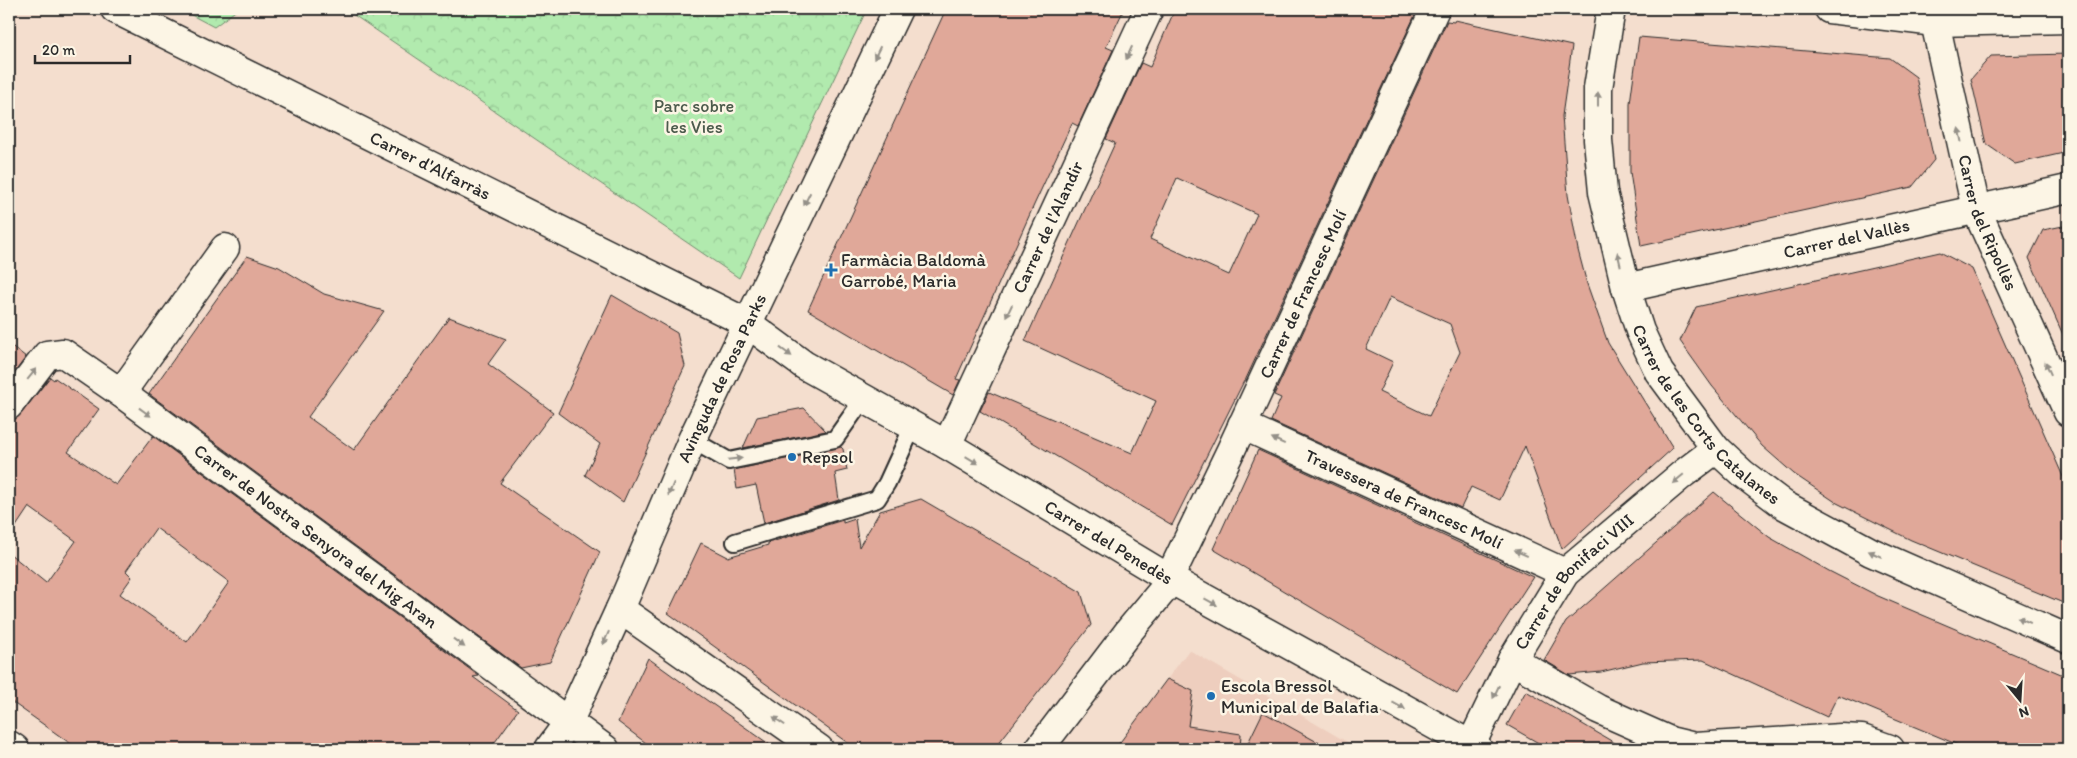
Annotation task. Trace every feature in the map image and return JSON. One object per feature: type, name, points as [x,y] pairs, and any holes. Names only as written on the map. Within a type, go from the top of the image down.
[{"type":"street","name":"Carrer d'Alfarràs","points":[[115,9],[747,323]]},
{"type":"street","name":"Avinguda de Rosa Parks","points":[[549,749],[568,723],[620,609],[692,440],[898,9]]},
{"type":"street","name":"Carrer de l'Alandir","points":[[947,445],[1149,9]]},
{"type":"street","name":"Carrer de Francesc Molí","points":[[1039,749],[1129,631],[1164,589],[1435,9]]},
{"type":"street","name":"Carrer de les Corts Catalanes","points":[[1611,9],[1598,88],[1598,140],[1603,192],[1626,288],[1640,331],[1659,372],[1716,449],[1743,474],[1784,505],[1854,543],[2068,639]]},
{"type":"street","points":[[1830,9],[1935,22],[2068,19]]},
{"type":"street","name":"Carrer del Ripollès","points":[[1935,22],[1976,209],[2068,412]]},
{"type":"street","name":"Carrer del Vallès","points":[[1626,288],[2068,189]]},
{"type":"street","points":[[121,393],[225,248]]},
{"type":"street","name":"Carrer del Penedès","points":[[747,323],[804,365],[947,445],[1168,578],[1473,748]]},
{"type":"street","name":"Carrer de Nostra Senyora del Mig Aran","points":[[9,405],[47,355],[63,353],[121,393],[605,749]]},
{"type":"street","name":"Travessera de Francesc Molí","points":[[1242,424],[1565,573]]},
{"type":"street","name":"Carrer de Bonifaci VIII","points":[[1473,748],[1512,660],[1565,573],[1684,473],[1716,449]]},
{"type":"street","points":[[620,609],[819,749]]},
{"type":"street","points":[[1512,660],[1598,709],[1670,741],[1694,747],[1841,738],[1862,739],[1890,749]]},
{"type":"street","points":[[9,745],[15,749]]},
{"type":"lane","points":[[692,440],[729,461],[835,439],[864,398]]},
{"type":"lane","points":[[735,542],[878,499],[913,426]]},
{"type":"shaded area","name":"Escola Bressol Municipal de Balafia","points":[[1189,650],[1359,749],[1115,749]]},
{"type":"green space","points":[[180,9],[238,9],[214,27]]},
{"type":"green space","name":"Parc sobre les Vies","points":[[345,9],[867,9],[739,278]]},
{"type":"building","points":[[946,9],[1124,9],[1106,47],[1113,50],[1078,126],[1072,123],[956,379],[960,380],[953,395],[808,310]]},
{"type":"building","points":[[1175,9],[1377,9],[1415,15],[1245,381],[1172,525],[980,411],[989,392],[1132,453],[1156,401],[1025,341],[1115,143],[1106,139],[1141,63],[1150,67]],"holes":[[[1177,178],[1257,214],[1229,275],[1150,239]]]},
{"type":"building","points":[[1455,20],[1572,46],[1562,116],[1568,195],[1578,250],[1587,284],[1608,343],[1673,448],[1562,549],[1525,446],[1500,500],[1471,487],[1461,508],[1271,421],[1281,398],[1274,395],[1447,21],[1454,22]],"holes":[[[1390,297],[1450,324],[1460,352],[1429,416],[1379,392],[1393,362],[1366,349]]]},
{"type":"building","points":[[1639,37],[1890,58],[1916,77],[1934,160],[1912,187],[1641,246],[1630,172],[1630,103]]},
{"type":"building","points":[[2068,54],[2068,152],[2015,164],[1986,144],[1971,79],[1991,56]]},
{"type":"building","points":[[2068,225],[2068,346],[2029,258],[2043,230]]},
{"type":"building","points":[[1940,252],[1972,269],[2068,488],[2068,605],[1911,540],[1837,503],[1794,474],[1762,446],[1712,386],[1680,341],[1696,307]]},
{"type":"building","points":[[247,256],[279,267],[324,294],[384,311],[308,417],[354,450],[449,317],[506,339],[488,364],[553,412],[500,483],[600,552],[550,662],[521,668],[149,394]]},
{"type":"building","points":[[612,295],[677,333],[685,366],[623,502],[585,475],[600,444],[558,413]]},
{"type":"building","points":[[9,344],[26,357],[9,380]]},
{"type":"building","points":[[50,377],[54,380],[55,378],[99,409],[68,452],[116,485],[153,436],[479,676],[473,677],[518,710],[490,749],[85,749],[71,744],[9,700],[9,553],[46,583],[76,541],[29,507],[9,537],[9,420],[15,419]],"holes":[[[156,528],[229,582],[187,642],[120,594],[132,577],[126,571]]]},
{"type":"building","points":[[804,408],[826,431],[743,448],[757,417]]},
{"type":"building","points":[[841,447],[847,470],[835,473],[839,500],[764,523],[756,485],[737,489],[734,470]]},
{"type":"building","points":[[1258,450],[1533,577],[1457,694],[1213,549]]},
{"type":"building","points":[[1714,492],[1769,537],[1829,571],[1878,596],[2068,677],[2068,749],[1968,749],[1838,695],[1827,717],[1703,660],[1643,662],[1601,672],[1569,675],[1544,660],[1566,622]]},
{"type":"building","points":[[921,499],[1081,592],[1091,625],[994,749],[856,749],[668,613],[701,543],[728,557],[843,520],[843,523],[855,519],[859,547],[880,511]]},
{"type":"building","points":[[648,658],[776,749],[654,749],[618,722]]},
{"type":"building","points":[[1167,679],[1193,691],[1188,726],[1241,734],[1240,749],[1115,749]]},
{"type":"building","points":[[1526,691],[1625,749],[1549,749],[1507,725]]},
{"type":"building","points":[[1263,712],[1330,749],[1245,749]]},
{"type":"place","name":"Farmàcia Baldomà Garrobé, Maria","points":[[831,270]]},
{"type":"place","name":"Repsol","points":[[792,457]]},
{"type":"place","name":"Escola Bressol Municipal de Balafia","points":[[1211,696]]}]
